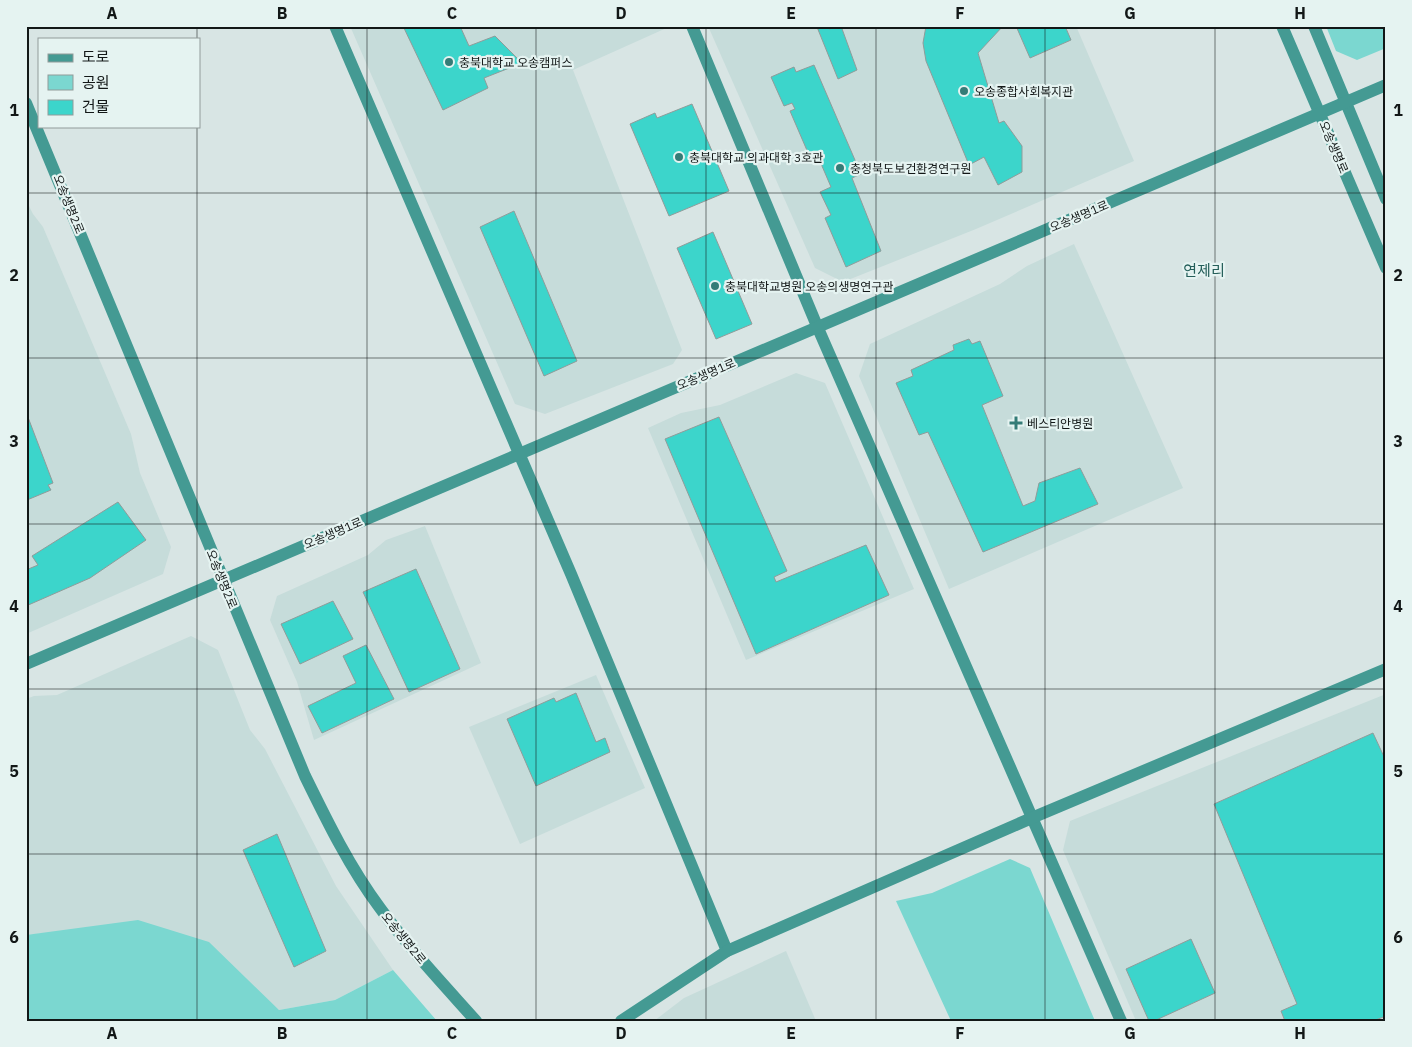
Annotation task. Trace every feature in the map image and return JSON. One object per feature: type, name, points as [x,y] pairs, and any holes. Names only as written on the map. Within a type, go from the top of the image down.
[{"type":"street","points":[[335,26],[519,453],[727,951]]},
{"type":"street","points":[[692,26],[818,326],[1034,817],[1121,1021]]},
{"type":"street","name":"오송생명로","points":[[1282,26],[1386,268]]},
{"type":"street","points":[[1314,26],[1386,198]]},
{"type":"street","name":"오송생명1로","points":[[26,664],[1386,85]]},
{"type":"street","name":"오송생명2로","points":[[26,103],[222,582],[304,776],[354,868],[379,907],[422,961],[476,1021]]},
{"type":"street","points":[[620,1021],[727,951],[1034,817],[1386,669]]},
{"type":"shaded area","points":[[350,26],[671,26],[573,70],[682,350],[673,364],[545,414],[515,404]]},
{"type":"shaded area","points":[[708,26],[1076,26],[1134,161],[976,229],[843,282],[815,268]]},
{"type":"shaded area","points":[[26,200],[33,214],[43,227],[131,434],[140,473],[171,547],[163,574],[26,634]]},
{"type":"shaded area","name":"베스티안병원","points":[[1074,244],[1183,488],[949,589],[859,376],[870,344],[1000,284],[1027,266]]},
{"type":"shaded area","points":[[796,373],[825,383],[914,589],[746,660],[648,428],[681,413],[720,405]]},
{"type":"shaded area","points":[[425,526],[481,663],[314,740],[297,682],[270,620],[277,596],[368,555],[386,540]]},
{"type":"shaded area","points":[[191,636],[218,650],[250,730],[265,749],[336,886],[393,970],[335,1000],[279,1010],[260,993],[65,931],[26,935],[26,699],[34,696],[57,695]]},
{"type":"shaded area","points":[[596,675],[645,788],[520,844],[469,727]]},
{"type":"shaded area","points":[[1386,694],[1386,1021],[1136,1021],[1063,850],[1070,821]]},
{"type":"shaded area","points":[[786,951],[816,1021],[654,1021],[684,998]]},
{"type":"green space","points":[[1326,26],[1386,26],[1386,48],[1357,60],[1336,51]]},
{"type":"green space","points":[[1010,859],[1030,868],[1095,1021],[951,1021],[896,901],[932,893]]},
{"type":"green space","points":[[138,920],[209,942],[279,1010],[335,1000],[393,970],[437,1021],[26,1021],[26,935]]},
{"type":"building","points":[[403,26],[460,26],[469,46],[495,36],[522,63],[484,78],[488,88],[443,110]]},
{"type":"building","points":[[827,26],[829,29],[841,26],[857,70],[838,79],[817,27]]},
{"type":"building","name":"오송종합사회복지관","points":[[926,26],[1003,26],[978,53],[999,123],[1004,121],[1022,146],[1022,172],[998,185],[984,157],[969,165],[926,61],[923,43]]},
{"type":"building","name":"오송종합사회복지관","points":[[1016,26],[1065,26],[1071,40],[1030,58]]},
{"type":"building","name":"충청북도보건환경연구원","points":[[814,65],[861,174],[852,178],[881,251],[846,267],[825,218],[831,215],[820,192],[831,187],[819,159],[812,162],[790,111],[795,109],[792,103],[784,106],[771,77],[794,67],[796,72]]},
{"type":"building","name":"충북대학교 의과대학 3호관","points":[[692,104],[729,191],[669,216],[630,124],[655,113],[657,118]]},
{"type":"building","points":[[514,211],[577,361],[544,376],[480,227]]},
{"type":"building","name":"충북대학교병원 오송의생명연구관","points":[[713,232],[752,324],[716,339],[677,248]]},
{"type":"building","points":[[969,339],[972,344],[980,341],[1003,396],[982,405],[1023,506],[1035,501],[1039,483],[1080,468],[1098,504],[983,552],[928,432],[919,435],[896,383],[913,376],[911,370],[954,350],[953,345]]},
{"type":"building","points":[[26,412],[53,483],[48,485],[51,490],[27,500]]},
{"type":"building","points":[[719,417],[787,571],[774,577],[776,582],[866,545],[889,595],[756,654],[665,439]]},
{"type":"building","points":[[118,502],[146,540],[90,578],[26,606],[26,570],[38,565],[32,556]]},
{"type":"building","points":[[416,569],[460,669],[409,692],[363,592]]},
{"type":"building","points":[[333,601],[353,639],[300,664],[281,624]]},
{"type":"building","points":[[366,645],[394,699],[322,733],[308,706],[356,683],[343,656]]},
{"type":"building","points":[[576,693],[596,742],[605,738],[610,752],[536,786],[507,719],[554,698],[556,702]]},
{"type":"building","points":[[1373,733],[1386,761],[1386,1016],[1373,1021],[1285,1021],[1281,1011],[1297,1004],[1214,804]]},
{"type":"building","points":[[277,834],[326,951],[294,967],[243,850]]},
{"type":"building","points":[[1191,939],[1215,993],[1154,1021],[1149,1021],[1126,969]]},
{"type":"place","name":"충북대학교 오송캠퍼스","points":[[449,62]]},
{"type":"place","name":"오송종합사회복지관","points":[[964,91]]},
{"type":"place","name":"충북대학교 의과대학 3호관","points":[[679,157]]},
{"type":"place","name":"충청북도보건환경연구원","points":[[840,168]]},
{"type":"place","name":"충북대학교병원 오송의생명연구관","points":[[715,286]]},
{"type":"place","name":"베스티안병원","points":[[1016,423]]},
{"type":"district","name":"연제리","points":[[1204,270]]}]
